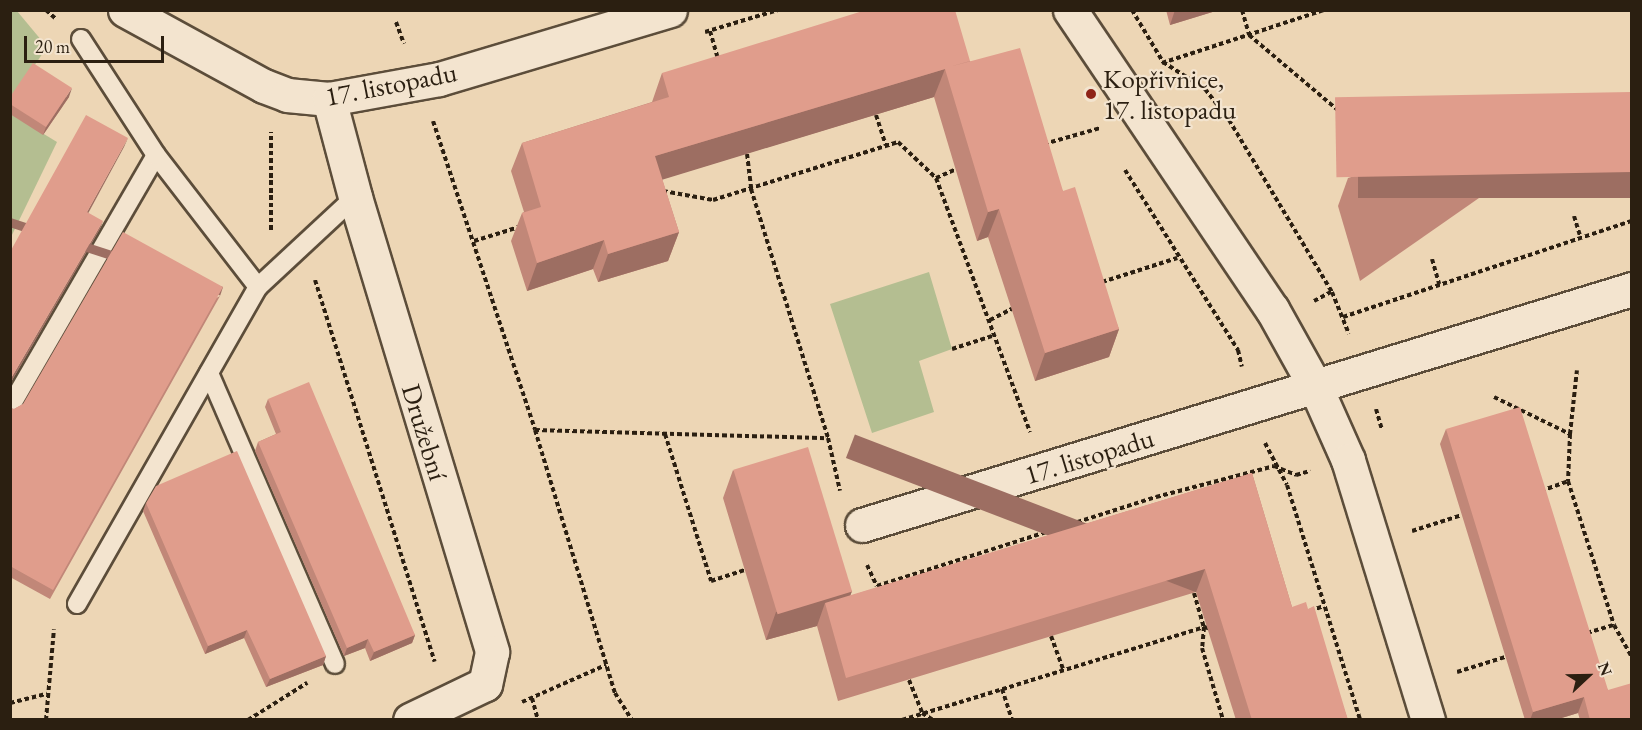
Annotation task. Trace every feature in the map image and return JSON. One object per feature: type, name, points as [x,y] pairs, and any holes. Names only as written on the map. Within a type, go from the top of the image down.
[{"type":"street","name":"17. listopadu","points":[[125,10],[264,86],[287,96],[329,99],[439,79],[670,10]]},
{"type":"street","points":[[1070,10],[1272,309],[1316,388],[1348,460],[1428,720]]},
{"type":"street","name":"Družební","points":[[329,99],[355,197],[492,652],[489,675],[476,690],[410,720]]},
{"type":"street","name":"17. listopadu","points":[[862,525],[1316,388],[1632,289]]},
{"type":"lane","points":[[81,39],[156,155],[258,287]]},
{"type":"lane","points":[[10,406],[156,155]]},
{"type":"lane","points":[[77,604],[258,287],[355,197]]},
{"type":"lane","points":[[209,373],[335,664]]},
{"type":"path","points":[[1132,10],[1163,62],[1205,89],[1229,120],[1332,292],[1343,317],[1580,236],[1632,221]]},
{"type":"path","points":[[1242,10],[1249,35],[1392,156],[1403,175]]},
{"type":"path","points":[[1031,147],[1100,128],[1125,89],[1163,62],[1324,10]]},
{"type":"path","points":[[710,31],[721,69]]},
{"type":"path","points":[[1392,156],[1541,111],[1548,131]]},
{"type":"path","points":[[431,115],[535,430],[615,693],[632,720]]},
{"type":"path","points":[[876,115],[886,145]]},
{"type":"path","points":[[1097,117],[1106,138]]},
{"type":"path","points":[[272,120],[270,229],[313,273],[448,703]]},
{"type":"path","points":[[659,192],[669,190],[713,200],[897,142],[936,178],[996,335],[1041,470]]},
{"type":"path","points":[[535,430],[828,438],[751,189],[747,154]]},
{"type":"path","points":[[1124,168],[1177,258],[1238,350]]},
{"type":"path","points":[[936,178],[956,169]]},
{"type":"path","points":[[1574,216],[1580,236]]},
{"type":"path","points":[[474,241],[525,225]]},
{"type":"path","points":[[1098,283],[1177,258]]},
{"type":"path","points":[[1432,259],[1439,284]]},
{"type":"path","points":[[990,320],[1012,309]]},
{"type":"path","points":[[952,349],[996,335]]},
{"type":"path","points":[[1577,370],[1570,434],[1568,481],[1614,625],[1632,657]]},
{"type":"path","points":[[1494,396],[1570,434]]},
{"type":"path","points":[[665,434],[711,581],[744,570]]},
{"type":"path","points":[[896,591],[893,582],[1020,539],[1156,497],[1274,466],[1287,485],[1360,720]]},
{"type":"path","points":[[1536,493],[1568,481]]},
{"type":"path","points":[[1156,497],[1162,504]]},
{"type":"path","points":[[1400,535],[1462,515]]},
{"type":"path","points":[[1020,539],[1023,546]]},
{"type":"path","points":[[1194,593],[1203,627],[1202,648],[1223,720]]},
{"type":"path","points":[[46,720],[50,652],[60,604],[77,604]]},
{"type":"path","points":[[1303,613],[1324,606]]},
{"type":"path","points":[[1580,635],[1614,625]]},
{"type":"path","points":[[902,720],[1203,627],[1222,632]]},
{"type":"path","points":[[1052,636],[1063,669]]},
{"type":"path","points":[[1455,673],[1505,657]]},
{"type":"path","points":[[248,720],[335,664]]},
{"type":"path","points":[[511,706],[606,665]]},
{"type":"path","points":[[909,680],[922,713],[933,720]]},
{"type":"path","points":[[1002,689],[1012,720]]},
{"type":"path","points":[[10,703],[47,694]]},
{"type":"path","points":[[532,698],[538,720]]},
{"type":"green space","points":[[11,11],[17,11],[47,47],[11,100]]},
{"type":"green space","points":[[11,114],[57,142],[11,237]]},
{"type":"green space","points":[[929,272],[952,349],[919,361],[934,412],[872,433],[830,304]]},
{"type":"building","points":[[866,10],[955,10],[970,61],[949,67],[1020,48],[1063,191],[1075,187],[1119,329],[1045,353],[999,209],[988,212],[945,69],[655,156],[679,232],[608,254],[604,240],[537,263],[522,213],[541,207],[522,143],[669,97],[662,73]]},
{"type":"building","points":[[33,63],[72,88],[46,127],[10,104],[10,97]]},
{"type":"building","points":[[1631,92],[1632,172],[1336,177],[1335,97]]},
{"type":"building","points":[[86,115],[128,138],[87,212],[103,221],[10,380],[10,252]]},
{"type":"building","points":[[123,232],[223,287],[53,590],[10,566],[10,408],[14,409],[23,404]]},
{"type":"building","points":[[309,382],[415,635],[374,652],[368,639],[347,648],[258,442],[281,432],[268,399]]},
{"type":"building","points":[[1520,407],[1608,690],[1632,683],[1632,720],[1590,720],[1584,697],[1533,712],[1446,429]]},
{"type":"building","points":[[808,447],[852,591],[778,614],[733,470]]},
{"type":"building","points":[[237,451],[326,656],[270,679],[247,630],[208,646],[146,503],[156,486]]},
{"type":"building","points":[[1252,473],[1292,607],[1306,602],[1308,609],[1314,606],[1348,720],[1252,720],[1205,569],[846,678],[825,603]]},
{"type":"place","name":"Kopřivnice, 17. listopadu","points":[[1091,94]]}]
